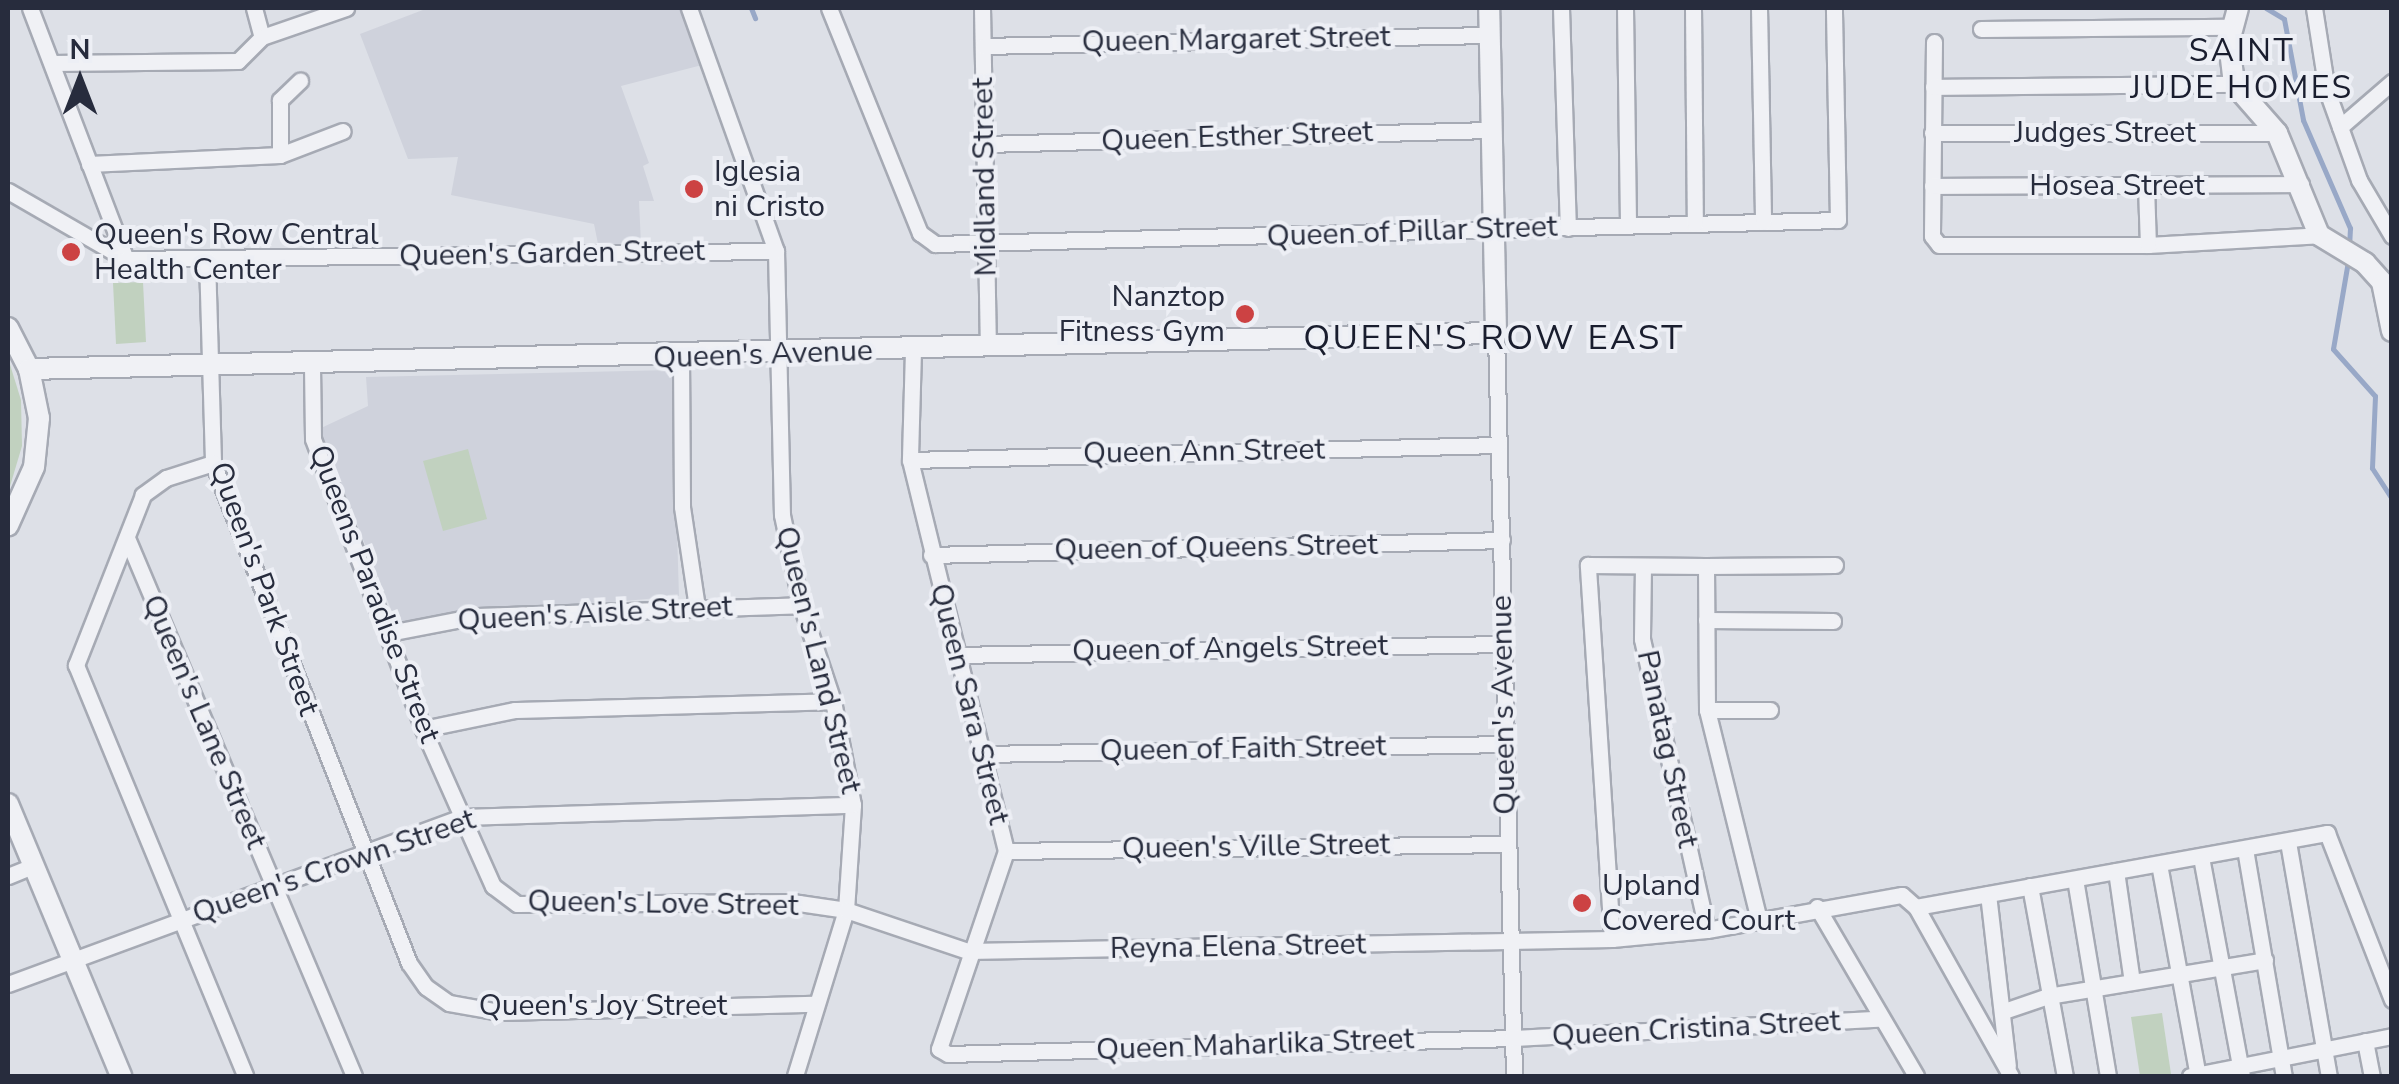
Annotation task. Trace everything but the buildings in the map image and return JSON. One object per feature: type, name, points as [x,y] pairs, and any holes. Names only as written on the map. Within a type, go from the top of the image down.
[{"type":"street","points":[[30,8],[126,258]]},
{"type":"street","points":[[254,8],[262,37]]},
{"type":"street","points":[[52,64],[238,61],[262,37],[346,8]]},
{"type":"street","points":[[689,8],[776,251],[782,356]]},
{"type":"street","name":"Queen of Pillar Street","points":[[829,8],[925,242],[986,243],[1838,220],[1834,8]]},
{"type":"street","name":"Midland Street","points":[[982,8],[988,346]]},
{"type":"street","name":"Queen's Avenue","points":[[1488,8],[1502,540],[1507,943],[1514,1076]]},
{"type":"street","points":[[1561,8],[1568,228]]},
{"type":"street","points":[[1625,8],[1628,226]]},
{"type":"street","points":[[1692,8],[1695,224]]},
{"type":"street","points":[[1759,8],[1763,222]]},
{"type":"street","points":[[2314,8],[2327,92],[2359,180],[2392,236]]},
{"type":"street","points":[[1981,30],[2234,17],[2234,84],[2277,133],[2319,235]]},
{"type":"street","name":"Queen Margaret Street","points":[[983,46],[1489,35]]},
{"type":"street","points":[[1934,42],[1932,236],[1939,245],[2148,245],[2319,235],[2365,262],[2382,282],[2392,331]]},
{"type":"street","points":[[280,155],[280,100],[300,81]]},
{"type":"street","points":[[2340,127],[2392,82]]},
{"type":"street","points":[[1933,87],[2234,84]]},
{"type":"street","name":"Queen Esther Street","points":[[984,144],[1490,130]]},
{"type":"street","points":[[90,164],[280,155],[343,131]]},
{"type":"street","name":"Judges Street","points":[[1932,133],[2277,133]]},
{"type":"street","name":"Hosea Street","points":[[1932,186],[2301,184]]},
{"type":"street","points":[[2146,186],[2148,245]]},
{"type":"street","points":[[8,191],[126,258]]},
{"type":"street","name":"Queen's Garden Street","points":[[126,258],[776,251]]},
{"type":"street","name":"Queen's Park Street","points":[[208,259],[213,463],[364,851]]},
{"type":"street","points":[[8,328],[29,369],[38,442],[27,491],[8,525]]},
{"type":"street","name":"Queen's Avenue","points":[[29,369],[782,356],[988,346],[1496,333]]},
{"type":"street","name":"Queen Sara Street","points":[[913,350],[910,460],[1006,850],[968,951],[939,1049]]},
{"type":"street","name":"Queen's Land Street","points":[[782,356],[779,482],[801,605],[833,701],[853,805],[846,910],[795,1076]]},
{"type":"street","points":[[681,358],[682,507],[697,607]]},
{"type":"street","name":"Queens Paradise Street","points":[[312,366],[314,439],[423,729],[462,817]]},
{"type":"street","name":"Queen Ann Street","points":[[910,460],[1498,445]]},
{"type":"street","points":[[213,463],[148,488],[76,665],[245,1076]]},
{"type":"street","name":"Queen's Lane Street","points":[[127,538],[354,1076]]},
{"type":"street","name":"Queen of Queens Street","points":[[931,555],[1502,540]]},
{"type":"street","points":[[1612,939],[1588,564],[1835,565]]},
{"type":"street","name":"Panatag Street","points":[[1643,566],[1642,638],[1707,930]]},
{"type":"street","points":[[1706,566],[1707,710],[1759,920]]},
{"type":"street","name":"Queen's Aisle Street","points":[[389,633],[477,616],[801,605]]},
{"type":"street","points":[[1706,620],[1833,621]]},
{"type":"street","name":"Queen of Angels Street","points":[[958,654],[1502,644]]},
{"type":"street","points":[[423,729],[515,710],[833,701]]},
{"type":"street","points":[[1707,710],[1770,710]]},
{"type":"street","name":"Queen of Faith Street","points":[[984,754],[1503,744]]},
{"type":"street","points":[[8,804],[121,1076]]},
{"type":"street","name":"Queen's Crown Street","points":[[8,984],[462,817],[853,805]]},
{"type":"street","name":"Queen's Love Street","points":[[462,817],[493,886],[518,904],[792,902],[846,910],[968,951]]},
{"type":"street","points":[[2009,1073],[1916,908],[2321,833],[2331,838],[2392,1000]]},
{"type":"street","points":[[2288,842],[2329,1076]]},
{"type":"street","name":"Queen's Ville Street","points":[[1006,850],[1506,844]]},
{"type":"street","points":[[2245,849],[2284,1076]]},
{"type":"street","name":"Queen's Joy Street","points":[[364,851],[409,963],[449,1003],[500,1012],[816,1004]]},
{"type":"street","points":[[2202,857],[2241,1070]]},
{"type":"street","points":[[2159,864],[2195,1076],[2241,1070],[2280,1056],[2392,1036]]},
{"type":"street","points":[[8,876],[33,866]]},
{"type":"street","points":[[2116,872],[2132,982]]},
{"type":"street","points":[[2075,878],[2090,988],[2108,1076]]},
{"type":"street","points":[[2030,886],[2065,1076]]},
{"type":"street","points":[[1988,894],[2009,1073]]},
{"type":"street","name":"Reyna Elena Street","points":[[968,951],[1612,939],[1707,930],[1817,907],[1902,895],[1916,908]]},
{"type":"street","points":[[1817,907],[1916,1076]]},
{"type":"street","points":[[2004,1010],[2048,996],[2264,960]]},
{"type":"street","name":"Queen Cristina Street","points":[[1512,1038],[1880,1019]]},
{"type":"street","name":"Queen Maharlika Street","points":[[939,1049],[1512,1038]]},
{"type":"street","points":[[2365,1041],[2372,1076]]},
{"type":"shaded area","points":[[428,8],[681,8],[702,65],[621,86],[649,163],[643,166],[654,201],[639,201],[641,244],[598,244],[594,224],[451,195],[458,157],[408,159],[360,34]]},
{"type":"shaded area","points":[[672,370],[679,596],[396,622],[319,429],[368,406],[366,377]]},
{"type":"green space","points":[[143,282],[146,342],[116,344],[113,283]]},
{"type":"green space","points":[[8,358],[21,400],[22,446],[8,493]]},
{"type":"green space","points":[[468,449],[487,519],[443,531],[423,461]]},
{"type":"green space","points":[[2162,1013],[2171,1074],[2140,1076],[2131,1017]]},
{"type":"waterway","points":[[751,8],[755,18]]},
{"type":"waterway","points":[[2266,8],[2284,19],[2303,120],[2350,228],[2349,245]]},
{"type":"waterway","points":[[2348,261],[2333,349],[2375,396],[2372,468],[2392,499]]},
{"type":"place","name":"Iglesia ni Cristo","points":[[694,189]]},
{"type":"place","name":"Queen's Row Central Health Center","points":[[71,252]]},
{"type":"place","name":"Nanztop Fitness Gym","points":[[1245,314]]},
{"type":"place","name":"Upland Covered Court","points":[[1582,903]]},
{"type":"district","name":"SAINT JUDE HOMES","points":[[2242,70]]},
{"type":"district","name":"QUEEN'S ROW EAST","points":[[1494,338]]}]
